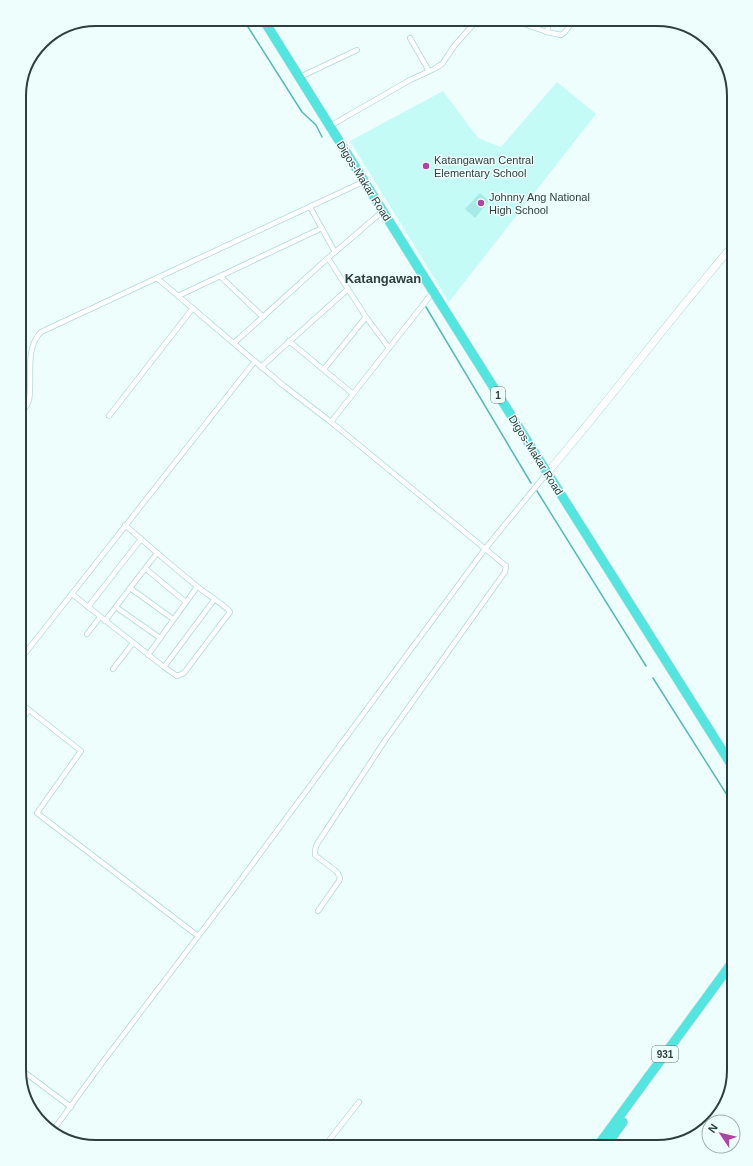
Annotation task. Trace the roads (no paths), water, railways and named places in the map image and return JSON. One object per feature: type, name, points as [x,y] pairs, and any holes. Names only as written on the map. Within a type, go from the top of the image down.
[{"type":"highway","name":"Digos-Makar Road","points":[[267,26],[433,292],[727,758]]},
{"type":"highway","name":"931","points":[[602,1140],[727,970]]},
{"type":"highway","name":"931","points":[[610,1140],[727,980]]},
{"type":"street","points":[[330,126],[410,80],[442,64],[455,45],[472,26]]},
{"type":"street","points":[[531,26],[561,35],[569,26]]},
{"type":"street","points":[[547,32],[548,26]]},
{"type":"street","points":[[410,38],[429,71]]},
{"type":"street","points":[[300,77],[358,50]]},
{"type":"street","points":[[27,405],[30,394],[32,348],[38,336],[45,330],[365,181]]},
{"type":"street","points":[[310,207],[335,252]]},
{"type":"street","points":[[234,343],[383,210]]},
{"type":"street","points":[[178,296],[322,228]]},
{"type":"street","points":[[56,1127],[485,549],[727,252]]},
{"type":"street","points":[[328,258],[366,317],[389,348]]},
{"type":"street","points":[[220,276],[263,317]]},
{"type":"street","points":[[157,278],[261,367],[331,422],[506,566],[505,572],[386,739],[317,844],[315,855],[337,872],[340,878],[318,911]]},
{"type":"street","points":[[261,367],[348,289]]},
{"type":"street","points":[[331,422],[433,292]]},
{"type":"street","points":[[109,416],[193,308]]},
{"type":"street","points":[[324,369],[366,317]]},
{"type":"street","points":[[289,341],[353,394]]},
{"type":"street","points":[[26,653],[255,361]]},
{"type":"street","points":[[72,594],[164,667],[177,676],[184,673],[228,615],[229,610],[197,587],[125,525]]},
{"type":"street","points":[[88,607],[141,538]]},
{"type":"street","points":[[105,621],[157,553]]},
{"type":"street","points":[[146,569],[186,602]]},
{"type":"street","points":[[148,655],[197,587]]},
{"type":"street","points":[[130,588],[173,619]]},
{"type":"street","points":[[164,667],[214,600]]},
{"type":"street","points":[[116,607],[160,638]]},
{"type":"street","points":[[87,634],[100,617]]},
{"type":"street","points":[[113,669],[133,643]]},
{"type":"street","points":[[26,708],[81,751],[38,813],[198,936]]},
{"type":"street","points":[[26,714],[29,710]]},
{"type":"street","points":[[26,1074],[71,1107]]},
{"type":"street","points":[[329,1140],[359,1102]]},
{"type":"waterway","points":[[247,26],[302,112],[316,125],[322,137]]},
{"type":"waterway","points":[[426,307],[531,483]]},
{"type":"waterway","points":[[537,491],[646,666]]},
{"type":"waterway","points":[[653,678],[727,795]]},
{"type":"place","name":"Katangawan Central Elementary School","points":[[426,166]]},
{"type":"place","name":"Johnny Ang National High School","points":[[481,203]]},
{"type":"district","name":"Katangawan","points":[[383,278]]}]
